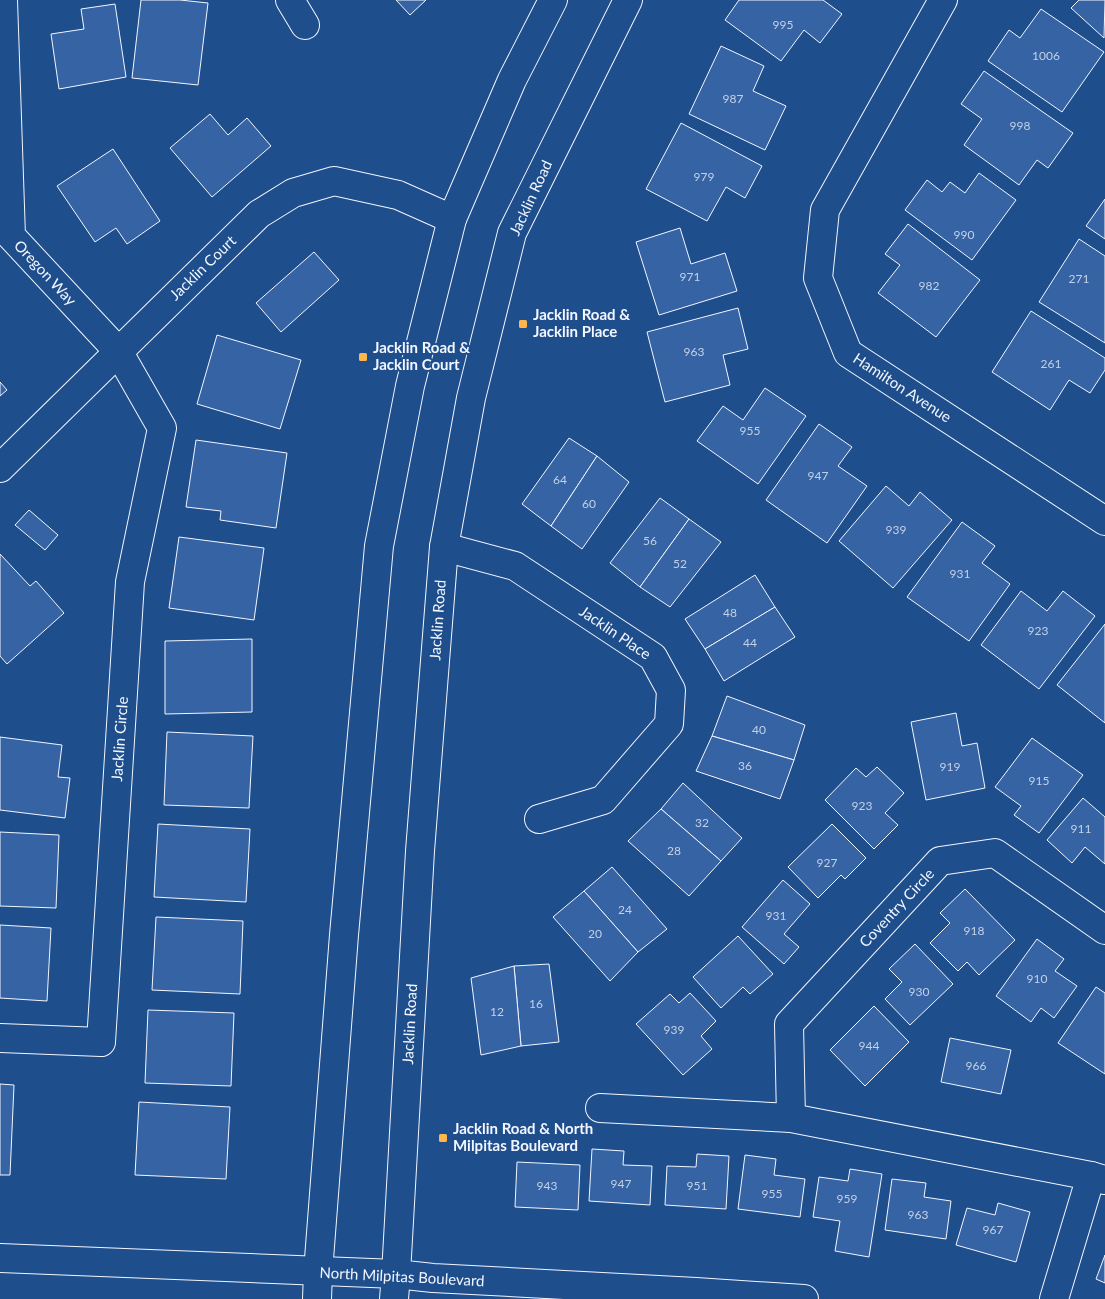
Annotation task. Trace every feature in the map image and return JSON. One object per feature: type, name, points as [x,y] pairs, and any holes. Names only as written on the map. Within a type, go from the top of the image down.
[{"type":"street","name":"Oregon Way","points":[[3,0],[11,236],[118,351]]},
{"type":"street","points":[[290,0],[305,25]]},
{"type":"street","points":[[318,1299],[318,1272],[343,945],[379,546],[410,386],[452,219],[512,80],[553,0]]},
{"type":"street","name":"Jacklin Road","points":[[395,1287],[420,851],[444,547],[471,398],[512,233],[628,0]]},
{"type":"street","name":"Hamilton Avenue","points":[[943,0],[825,210],[818,278],[848,352],[1102,512]]},
{"type":"street","name":"Jacklin Court","points":[[0,468],[259,214],[293,193],[334,181],[398,195],[452,219]]},
{"type":"street","name":"Jacklin Circle","points":[[0,1038],[101,1042],[130,582],[162,428],[118,351]]},
{"type":"street","name":"Jacklin Place","points":[[444,547],[515,566],[654,657],[671,690],[669,724],[603,800],[539,819]]},
{"type":"street","name":"Coventry Circle","points":[[792,1118],[790,1024],[940,861],[995,853],[1105,930]]},
{"type":"street","points":[[600,1108],[792,1118],[1098,1178],[1054,1299]]},
{"type":"street","name":"North Milpitas Boulevard","points":[[0,1258],[318,1272],[395,1287],[433,1278],[804,1299]]},
{"type":"building","points":[[141,0],[180,0],[208,3],[198,85],[132,78]]},
{"type":"building","points":[[396,0],[426,0],[410,15]]},
{"type":"building","points":[[739,0],[823,0],[842,14],[820,43],[804,30],[781,61],[725,20]]},
{"type":"building","points":[[1079,0],[1105,0],[1104,38],[1071,8]]},
{"type":"building","points":[[115,4],[126,77],[59,89],[51,34],[84,29],[81,9]]},
{"type":"building","points":[[1041,9],[1104,52],[1062,112],[988,61],[1009,30],[1020,38]]},
{"type":"building","points":[[721,46],[764,66],[753,91],[786,106],[765,150],[689,114]]},
{"type":"building","points":[[984,71],[1073,133],[1048,168],[1037,160],[1019,185],[964,145],[982,119],[961,104]]},
{"type":"building","points":[[210,114],[228,135],[247,118],[271,146],[212,197],[170,148]]},
{"type":"building","points":[[681,123],[762,166],[745,198],[726,187],[707,221],[646,189]]},
{"type":"building","points":[[113,149],[160,221],[127,244],[116,228],[95,242],[57,186]]},
{"type":"building","points":[[979,173],[1016,200],[972,260],[905,210],[927,180],[942,192],[950,182],[965,193]]},
{"type":"building","points":[[1105,199],[1105,239],[1086,226]]},
{"type":"building","points":[[908,224],[980,280],[936,337],[878,293],[900,265],[885,254]]},
{"type":"building","points":[[680,228],[691,264],[725,253],[737,291],[659,315],[636,242]]},
{"type":"building","points":[[1079,239],[1105,256],[1105,343],[1039,302]]},
{"type":"building","points":[[314,252],[339,280],[281,332],[256,303]]},
{"type":"building","points":[[738,308],[748,349],[723,355],[730,385],[665,402],[647,332]]},
{"type":"building","points":[[1031,311],[1105,358],[1105,370],[1090,393],[1069,380],[1050,410],[992,372]]},
{"type":"building","points":[[217,335],[301,360],[280,429],[197,404]]},
{"type":"building","points":[[0,382],[7,390],[0,396]]},
{"type":"building","points":[[765,388],[806,416],[758,484],[697,441],[723,406],[743,420]]},
{"type":"building","points":[[819,424],[852,447],[838,466],[867,486],[827,543],[766,500]]},
{"type":"building","points":[[569,438],[597,456],[551,526],[522,504]]},
{"type":"building","points":[[196,440],[287,453],[276,528],[220,520],[221,511],[186,507]]},
{"type":"building","points":[[597,456],[629,482],[582,549],[551,526]]},
{"type":"building","points":[[886,486],[909,506],[920,492],[952,520],[893,588],[839,541]]},
{"type":"building","points":[[660,498],[689,519],[640,587],[610,563]]},
{"type":"building","points":[[29,510],[58,535],[45,550],[15,525]]},
{"type":"building","points":[[689,519],[721,542],[670,607],[640,587]]},
{"type":"building","points":[[962,522],[995,546],[982,563],[1010,584],[969,641],[907,597]]},
{"type":"building","points":[[179,537],[264,548],[254,620],[169,608]]},
{"type":"building","points":[[0,554],[30,586],[36,581],[64,613],[7,664],[0,656]]},
{"type":"building","points":[[755,575],[775,607],[705,649],[685,619]]},
{"type":"building","points":[[1021,591],[1047,611],[1063,591],[1095,616],[1039,689],[981,645]]},
{"type":"building","points":[[775,607],[795,637],[724,681],[705,649]]},
{"type":"building","points":[[1105,624],[1105,723],[1057,685]]},
{"type":"building","points":[[252,639],[252,712],[165,714],[165,641]]},
{"type":"building","points":[[727,696],[805,725],[794,760],[712,736]]},
{"type":"building","points":[[956,713],[962,746],[977,743],[985,788],[926,800],[911,722]]},
{"type":"building","points":[[167,732],[253,736],[249,808],[164,805]]},
{"type":"building","points":[[712,736],[794,760],[780,799],[696,771]]},
{"type":"building","points":[[0,737],[62,745],[58,777],[70,778],[65,818],[0,810]]},
{"type":"building","points":[[1032,738],[1083,775],[1039,833],[1014,815],[1021,806],[995,787]]},
{"type":"building","points":[[877,767],[904,793],[885,813],[898,825],[874,849],[825,800],[856,768],[866,777]]},
{"type":"building","points":[[683,783],[742,838],[721,861],[661,809]]},
{"type":"building","points":[[1083,798],[1105,817],[1105,864],[1085,847],[1072,863],[1047,840]]},
{"type":"building","points":[[661,809],[721,861],[689,896],[628,841]]},
{"type":"building","points":[[158,824],[250,829],[246,902],[154,897]]},
{"type":"building","points":[[832,824],[866,858],[845,879],[841,875],[818,898],[788,867]]},
{"type":"building","points":[[0,832],[59,835],[56,908],[0,906]]},
{"type":"building","points":[[612,867],[667,929],[638,952],[584,891]]},
{"type":"building","points":[[783,880],[810,904],[784,934],[799,947],[784,964],[742,927]]},
{"type":"building","points":[[965,889],[1015,940],[979,975],[967,962],[958,971],[930,943],[950,923],[940,913]]},
{"type":"building","points":[[584,891],[638,952],[610,981],[553,917]]},
{"type":"building","points":[[156,917],[243,921],[240,994],[152,990]]},
{"type":"building","points":[[0,925],[51,928],[47,1001],[0,998]]},
{"type":"building","points":[[738,936],[773,974],[750,994],[743,987],[721,1008],[693,977]]},
{"type":"building","points":[[1037,939],[1064,959],[1055,971],[1077,986],[1054,1018],[1041,1008],[1031,1022],[996,996]]},
{"type":"building","points":[[915,944],[953,984],[910,1025],[885,999],[902,982],[889,969]]},
{"type":"building","points":[[549,964],[559,1042],[521,1046],[514,966]]},
{"type":"building","points":[[514,966],[521,1046],[481,1055],[471,978]]},
{"type":"building","points":[[1096,987],[1105,993],[1105,1074],[1058,1043]]},
{"type":"building","points":[[690,993],[716,1021],[701,1036],[712,1049],[683,1075],[636,1024],[670,994],[679,1003]]},
{"type":"building","points":[[874,1006],[909,1042],[865,1086],[830,1050]]},
{"type":"building","points":[[148,1010],[234,1013],[231,1086],[145,1083]]},
{"type":"building","points":[[950,1038],[1011,1050],[1001,1094],[941,1082]]},
{"type":"building","points":[[0,1084],[14,1085],[10,1175],[0,1175]]},
{"type":"building","points":[[139,1102],[230,1107],[226,1179],[135,1175]]},
{"type":"building","points":[[592,1149],[624,1151],[623,1165],[652,1166],[650,1205],[589,1201]]},
{"type":"building","points":[[697,1154],[729,1156],[726,1209],[665,1205],[667,1166],[696,1167]]},
{"type":"building","points":[[745,1155],[776,1159],[774,1175],[805,1179],[800,1217],[738,1209]]},
{"type":"building","points":[[517,1162],[580,1165],[578,1210],[515,1207]]},
{"type":"building","points":[[850,1169],[882,1174],[869,1257],[835,1251],[840,1221],[813,1217],[819,1177],[848,1181]]},
{"type":"building","points":[[892,1179],[926,1183],[924,1197],[951,1201],[946,1239],[885,1230]]},
{"type":"building","points":[[998,1203],[1030,1212],[1016,1262],[956,1245],[967,1208],[995,1215]]},
{"type":"building","points":[[1105,1255],[1105,1283],[1096,1279]]},
{"type":"place","name":"Jacklin Road & Jacklin Place","points":[[523,324]]},
{"type":"place","name":"Jacklin Road & Jacklin Court","points":[[363,357]]},
{"type":"place","name":"Jacklin Road & North Milpitas Boulevard","points":[[443,1138]]}]
